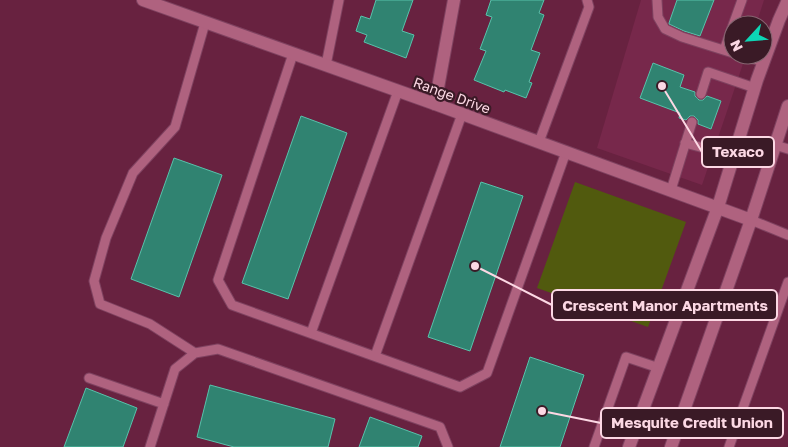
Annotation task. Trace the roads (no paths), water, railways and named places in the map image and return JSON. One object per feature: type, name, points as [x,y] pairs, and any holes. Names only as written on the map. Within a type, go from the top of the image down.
[{"type":"main road","name":"Range Drive","points":[[142,0],[435,104],[751,220]]},
{"type":"main road","points":[[435,104],[454,0]]},
{"type":"main road","points":[[773,39],[788,0]]},
{"type":"main road","points":[[629,447],[718,207],[763,65]]},
{"type":"main road","points":[[671,447],[751,220],[788,106]]},
{"type":"lane","points":[[326,66],[339,0]]},
{"type":"lane","points":[[539,142],[589,7],[587,0]]},
{"type":"lane","points":[[657,0],[658,17],[665,29],[682,37],[723,49]]},
{"type":"lane","points":[[737,15],[742,0]]},
{"type":"lane","points":[[195,353],[150,324],[100,304],[94,281],[106,238],[133,173],[175,127],[206,22]]},
{"type":"lane","points":[[293,54],[218,280],[232,305],[460,387],[487,373],[566,152]]},
{"type":"lane","points":[[701,94],[708,72],[755,88]]},
{"type":"lane","points":[[311,333],[398,91]]},
{"type":"lane","points":[[375,356],[462,114]]},
{"type":"lane","points":[[670,190],[692,122]]},
{"type":"lane","points":[[685,143],[734,156]]},
{"type":"lane","points":[[775,145],[788,149]]},
{"type":"lane","points":[[751,220],[788,235]]},
{"type":"lane","points":[[729,447],[788,282]]},
{"type":"lane","points":[[150,447],[175,369],[195,353],[218,349],[440,427],[448,447]]},
{"type":"lane","points":[[594,447],[626,357],[659,368]]},
{"type":"lane","points":[[89,378],[164,404]]},
{"type":"place","name":"Texaco","points":[[662,86]]},
{"type":"place","name":"Crescent Manor Apartments","points":[[475,266]]},
{"type":"place","name":"Mesquite Credit Union","points":[[542,411]]}]
